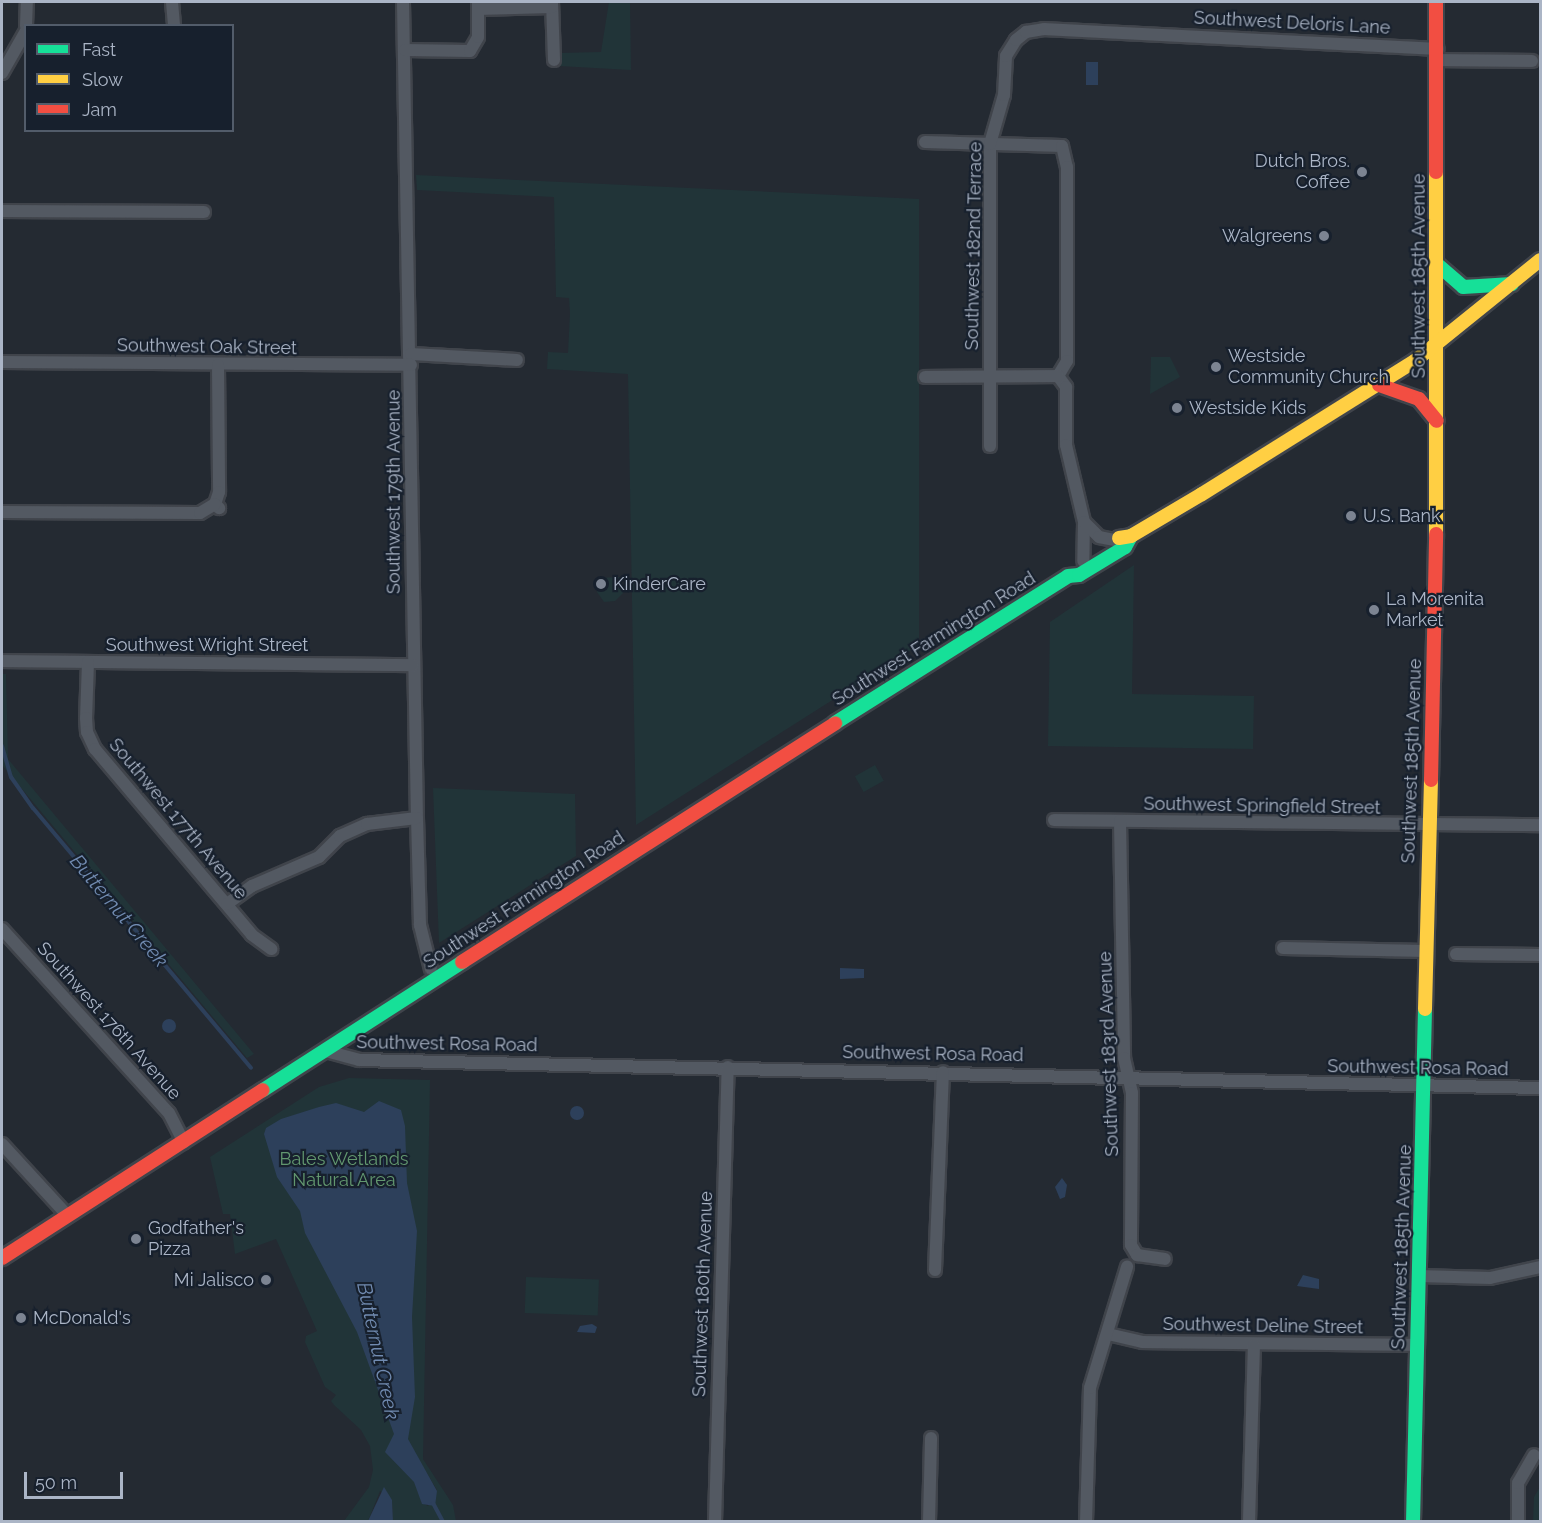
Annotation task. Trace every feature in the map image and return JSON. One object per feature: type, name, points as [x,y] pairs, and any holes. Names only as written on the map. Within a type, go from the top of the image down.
[{"type":"main road","name":"Southwest 185th Avenue","points":[[1413,1521],[1425,1088],[1427,826],[1437,422],[1436,2]]},
{"type":"main road","name":"Southwest Farmington Road","points":[[2,1258],[326,1051],[434,974],[1068,576],[1083,561],[1115,540],[1131,536],[1379,385],[1438,344],[1540,260]]},
{"type":"main road","points":[[1438,266],[1450,278],[1469,288],[1512,284]]},
{"type":"main road","points":[[1379,385],[1419,399],[1437,422]]},
{"type":"main road","name":"Southwest Farmington Road","points":[[1068,576],[1079,575],[1125,547],[1131,536]]},
{"type":"street","points":[[26,24],[27,2]]},
{"type":"street","points":[[172,2],[174,24]]},
{"type":"street","name":"Southwest 179th Avenue","points":[[403,2],[411,359],[413,665],[420,925],[434,974]]},
{"type":"street","points":[[405,50],[470,51],[478,37],[478,5],[552,4],[554,60]]},
{"type":"street","name":"Southwest Deloris Lane","points":[[1008,48],[1026,32],[1044,29],[1532,60]]},
{"type":"street","points":[[2,73],[24,34]]},
{"type":"street","name":"Southwest 182nd Terrace","points":[[990,446],[990,144],[1004,95],[1008,48]]},
{"type":"street","points":[[925,142],[1062,146],[1067,167],[1066,361],[1058,376]]},
{"type":"street","points":[[2,211],[204,212]]},
{"type":"street","name":"Southwest Oak Street","points":[[2,362],[218,365],[411,359],[517,360]]},
{"type":"street","points":[[2,512],[200,513],[217,506],[219,492],[218,365]]},
{"type":"street","points":[[925,377],[1058,376]]},
{"type":"street","points":[[1058,376],[1066,387],[1066,445],[1084,522],[1083,561]]},
{"type":"street","points":[[1084,522],[1099,537],[1115,540]]},
{"type":"street","name":"Southwest Wright Street","points":[[2,661],[413,665]]},
{"type":"street","name":"Southwest 177th Avenue","points":[[88,662],[87,732],[95,749],[252,935],[271,949]]},
{"type":"street","points":[[227,904],[252,886],[319,857],[340,836],[392,818],[417,818]]},
{"type":"street","name":"Southwest Springfield Street","points":[[1054,820],[1427,826],[1496,822],[1540,825]]},
{"type":"street","name":"Southwest 183rd Avenue","points":[[1120,821],[1119,898],[1124,950],[1124,1058],[1132,1094],[1131,1245],[1137,1255],[1165,1259]]},
{"type":"street","name":"Southwest 176th Avenue","points":[[2,928],[169,1113],[184,1142]]},
{"type":"street","points":[[1283,948],[1425,951]]},
{"type":"street","points":[[1456,954],[1540,955]]},
{"type":"street","name":"Southwest Rosa Road","points":[[326,1051],[359,1060],[943,1072],[1425,1088],[1540,1088]]},
{"type":"street","name":"Southwest 180th Avenue","points":[[715,1521],[728,1067]]},
{"type":"street","points":[[935,1270],[943,1072]]},
{"type":"street","points":[[2,1144],[67,1215]]},
{"type":"street","points":[[1086,1521],[1090,1388],[1127,1267]]},
{"type":"street","points":[[1419,1276],[1490,1278],[1540,1267]]},
{"type":"street","name":"Southwest Deline Street","points":[[1108,1334],[1143,1342],[1418,1345]]},
{"type":"street","points":[[1249,1521],[1254,1345]]},
{"type":"street","points":[[929,1521],[931,1438]]},
{"type":"street","points":[[1518,1521],[1518,1483],[1534,1455]]},
{"type":"green space","points":[[609,2],[630,2],[631,70],[559,66],[558,53],[601,52]]},
{"type":"green space","points":[[416,175],[919,199],[919,645],[636,825],[628,374],[547,369],[548,352],[568,353],[570,313],[569,298],[556,297],[554,197],[417,190]]},
{"type":"green space","points":[[1151,357],[1170,357],[1180,377],[1150,394]]},
{"type":"green space","points":[[1134,565],[1132,694],[1254,696],[1253,749],[1048,746],[1050,622]]},
{"type":"green space","points":[[621,577],[623,593],[615,601],[604,602],[597,592],[596,578]]},
{"type":"green space","points":[[2,674],[6,674],[8,759],[254,1054],[247,1058],[2,765]]},
{"type":"green space","points":[[875,765],[884,781],[864,792],[855,776]]},
{"type":"green space","points":[[433,788],[575,794],[576,856],[439,943]]},
{"type":"green space","name":"Bales Wetlands Natural Area","points":[[349,1078],[430,1080],[423,1459],[453,1505],[456,1521],[393,1521],[392,1500],[380,1491],[368,1521],[344,1521],[369,1487],[373,1470],[370,1446],[361,1430],[331,1401],[336,1395],[325,1387],[305,1342],[306,1336],[317,1331],[276,1239],[235,1254],[230,1214],[223,1214],[210,1157],[319,1087]],"holes":[[[422,1465],[437,1490],[428,1506],[421,1502]]]},
{"type":"green space","points":[[526,1277],[599,1280],[598,1316],[525,1313]]},
{"type":"green space","points":[[1540,1487],[1540,1521],[1533,1521],[1534,1497]]},
{"type":"water","points":[[1086,62],[1098,62],[1098,85],[1086,85]]},
{"type":"water","points":[[840,968],[864,969],[864,978],[840,979]]},
{"type":"water","points":[[169,1019],[174,1021],[176,1026],[174,1031],[169,1033],[164,1031],[162,1026],[164,1021]]},
{"type":"water","name":"Bales Wetlands Natural Area","points":[[379,1101],[401,1110],[405,1126],[407,1183],[417,1231],[412,1317],[415,1397],[408,1439],[437,1491],[435,1506],[422,1504],[414,1482],[385,1452],[394,1434],[357,1332],[305,1233],[300,1211],[277,1177],[264,1134],[266,1128],[281,1119],[319,1107],[336,1103],[364,1112]]},
{"type":"water","points":[[577,1106],[582,1108],[584,1113],[582,1118],[577,1120],[572,1118],[570,1113],[572,1108]]},
{"type":"water","points":[[1062,1178],[1067,1185],[1065,1197],[1060,1199],[1055,1187]]},
{"type":"water","points":[[1303,1275],[1319,1279],[1319,1289],[1297,1286]]},
{"type":"water","points":[[592,1324],[597,1327],[595,1333],[577,1332],[580,1326]]},
{"type":"water","points":[[384,1487],[392,1500],[393,1521],[368,1521]]},
{"type":"waterway","name":"Butternut Creek","points":[[2,746],[11,777],[33,808],[251,1068]]},
{"type":"waterway","name":"Butternut Creek","points":[[433,1503],[443,1522]]},
{"type":"traffic: fast","points":[[1438,265],[1463,287],[1512,284]]},
{"type":"traffic: fast","points":[[835,723],[1068,576],[1079,575],[1125,547],[1131,536]]},
{"type":"traffic: fast","points":[[263,1090],[462,962]]},
{"type":"traffic: fast","points":[[1413,1522],[1425,1009]]},
{"type":"traffic: slow","points":[[1436,172],[1436,534]]},
{"type":"traffic: slow","points":[[1119,538],[1131,536],[1202,494],[1415,361],[1540,260]]},
{"type":"traffic: slow","points":[[1425,1009],[1431,780]]},
{"type":"traffic: jam","points":[[1436,2],[1436,172]]},
{"type":"traffic: jam","points":[[1379,385],[1419,399],[1437,421]]},
{"type":"traffic: jam","points":[[1431,780],[1436,534]]},
{"type":"traffic: jam","points":[[462,962],[835,723]]},
{"type":"traffic: jam","points":[[2,1258],[263,1090]]},
{"type":"place","name":"Dutch Bros. Coffee","points":[[1362,172]]},
{"type":"place","name":"Walgreens","points":[[1324,236]]},
{"type":"place","name":"Westside Community Church","points":[[1216,367]]},
{"type":"place","name":"Westside Kids","points":[[1177,408]]},
{"type":"place","name":"U.S. Bank","points":[[1351,516]]},
{"type":"place","name":"KinderCare","points":[[601,584]]},
{"type":"place","name":"La Morenita Market","points":[[1374,610]]},
{"type":"place","name":"Godfather's Pizza","points":[[136,1239]]},
{"type":"place","name":"Mi Jalisco","points":[[266,1280]]},
{"type":"place","name":"McDonald's","points":[[21,1318]]}]
